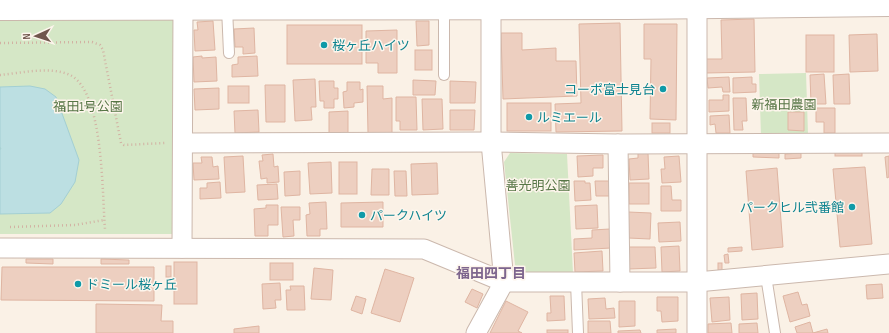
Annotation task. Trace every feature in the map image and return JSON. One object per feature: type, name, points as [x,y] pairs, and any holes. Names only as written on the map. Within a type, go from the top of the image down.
[{"type":"street","points":[[0,8],[491,8],[698,4],[889,6]]},
{"type":"street","points":[[697,333],[698,4]]},
{"type":"street","points":[[182,248],[183,8]]},
{"type":"street","points":[[476,333],[504,282],[491,142],[491,8]]},
{"type":"street","points":[[183,143],[889,143]]},
{"type":"street","points":[[618,144],[620,282]]},
{"type":"street","points":[[0,248],[424,249],[504,282],[697,282],[889,264]]},
{"type":"lane","points":[[227,8],[229,53]]},
{"type":"lane","points":[[444,8],[444,75]]},
{"type":"lane","points":[[766,276],[775,333]]},
{"type":"lane","points":[[576,282],[578,333]]},
{"type":"path","points":[[0,43],[92,42],[100,45],[104,50],[122,143],[124,145],[183,143]]},
{"type":"path","points":[[0,75],[52,71],[71,76],[79,82],[86,93],[93,109],[99,151],[106,248]]},
{"type":"path","points":[[9,228],[75,225],[104,220]]},
{"type":"green space","name":"福田1号公園","points":[[0,16],[179,17],[174,234],[0,234]]},
{"type":"green space","name":"新福田農園","points":[[806,73],[808,134],[761,136],[759,74]]},
{"type":"green space","name":"善光明公園","points":[[510,153],[567,154],[573,273],[522,274],[515,265],[504,162]]},
{"type":"water","points":[[30,86],[45,89],[56,97],[79,160],[75,182],[61,204],[50,213],[0,214],[0,87]]},
{"type":"building","points":[[754,19],[755,72],[706,73],[706,59],[722,59],[721,20]]},
{"type":"building","points":[[213,21],[215,50],[195,51],[194,30],[198,30],[197,22]]},
{"type":"building","points":[[416,21],[429,21],[429,45],[417,46]]},
{"type":"building","points":[[620,23],[622,131],[556,132],[555,104],[581,103],[579,24]]},
{"type":"building","name":"コーポ富士見台","points":[[644,24],[677,24],[676,120],[650,119],[651,59],[644,59]]},
{"type":"building","name":"桜ヶ丘ハイツ","points":[[287,25],[362,25],[362,64],[287,64]]},
{"type":"building","points":[[254,28],[255,53],[243,54],[243,47],[235,47],[234,29]]},
{"type":"building","points":[[397,30],[397,73],[378,73],[378,63],[366,63],[366,31]]},
{"type":"building","points":[[501,33],[522,33],[522,50],[556,48],[556,61],[576,61],[577,96],[503,99]]},
{"type":"building","points":[[877,34],[878,71],[850,72],[849,35]]},
{"type":"building","points":[[806,35],[834,35],[834,72],[806,72]]},
{"type":"building","points":[[415,50],[432,50],[432,70],[415,70]]},
{"type":"building","points":[[202,56],[202,58],[216,57],[217,81],[194,82],[193,57]]},
{"type":"building","points":[[257,56],[258,76],[232,77],[232,65],[238,64],[238,57]]},
{"type":"building","points":[[824,74],[826,104],[811,104],[810,75]]},
{"type":"building","points":[[849,74],[850,104],[834,104],[833,75]]},
{"type":"building","points":[[729,77],[730,92],[723,92],[722,87],[708,88],[707,78]]},
{"type":"building","points":[[752,77],[752,84],[756,84],[756,92],[733,93],[733,78]]},
{"type":"building","points":[[315,79],[316,107],[311,107],[312,120],[295,121],[293,80]]},
{"type":"building","points":[[413,80],[436,81],[435,95],[413,95]]},
{"type":"building","points":[[319,81],[334,81],[334,88],[338,88],[338,99],[334,99],[334,108],[324,108],[324,101],[320,101]]},
{"type":"building","points":[[450,81],[476,82],[475,103],[450,103]]},
{"type":"building","points":[[347,82],[360,82],[360,90],[363,89],[363,102],[354,103],[354,107],[344,108],[343,92],[347,91]]},
{"type":"building","points":[[265,85],[285,85],[285,122],[266,122]]},
{"type":"building","points":[[228,86],[249,86],[249,103],[228,103]]},
{"type":"building","points":[[367,86],[383,86],[383,99],[392,98],[392,133],[368,133]]},
{"type":"building","points":[[219,88],[219,109],[195,110],[194,89]]},
{"type":"building","points":[[723,95],[729,95],[729,111],[709,112],[709,100],[723,100]]},
{"type":"building","points":[[396,97],[416,97],[417,130],[400,130],[400,121],[396,121]]},
{"type":"building","points":[[733,98],[746,98],[747,121],[742,121],[743,130],[734,130]]},
{"type":"building","points":[[422,99],[442,99],[443,129],[423,130]]},
{"type":"building","name":"ルミエール","points":[[507,103],[551,103],[551,131],[507,131]]},
{"type":"building","points":[[816,108],[835,108],[835,133],[824,133],[824,122],[816,122]]},
{"type":"building","points":[[258,110],[259,132],[235,133],[234,111]]},
{"type":"building","points":[[450,110],[475,110],[474,130],[450,130]]},
{"type":"building","points":[[348,111],[348,133],[329,134],[329,112]]},
{"type":"building","points":[[788,112],[804,112],[804,131],[788,130]]},
{"type":"building","points":[[729,115],[730,133],[716,133],[715,124],[710,125],[710,116]]},
{"type":"building","points":[[652,123],[670,123],[670,133],[652,133]]},
{"type":"building","points":[[835,152],[862,152],[862,156],[835,156]]},
{"type":"building","points":[[638,153],[648,153],[649,179],[630,180],[629,159],[638,158]]},
{"type":"building","points":[[753,153],[779,153],[779,158],[753,157]]},
{"type":"building","points":[[801,153],[801,158],[785,159],[785,154]]},
{"type":"building","points":[[273,154],[274,167],[278,166],[279,182],[267,183],[267,178],[261,179],[259,161],[263,161],[262,155]]},
{"type":"building","points":[[603,155],[603,168],[593,168],[593,176],[578,177],[577,156]]},
{"type":"building","points":[[243,156],[245,192],[226,193],[224,157]]},
{"type":"building","points":[[679,156],[681,182],[662,183],[661,169],[665,169],[664,157]]},
{"type":"building","points":[[889,156],[889,177],[887,178],[885,157]]},
{"type":"building","points":[[201,157],[212,157],[213,167],[218,166],[219,179],[194,180],[193,163],[202,163]]},
{"type":"building","points":[[331,162],[332,193],[310,194],[308,163]]},
{"type":"building","points":[[339,162],[357,162],[357,194],[339,194]]},
{"type":"building","points":[[437,163],[438,194],[412,195],[411,164]]},
{"type":"building","name":"パークヒル弐番館","points":[[865,167],[872,244],[840,247],[833,169]]},
{"type":"building","points":[[777,168],[783,247],[752,250],[746,171]]},
{"type":"building","points":[[372,169],[389,169],[389,195],[371,195]]},
{"type":"building","points":[[300,171],[300,195],[285,196],[284,172]]},
{"type":"building","points":[[394,171],[406,171],[407,196],[395,196]]},
{"type":"building","points":[[574,181],[585,181],[585,183],[590,183],[591,200],[575,201]]},
{"type":"building","points":[[595,181],[609,181],[610,196],[596,196]]},
{"type":"building","points":[[220,182],[221,198],[200,199],[200,188],[207,188],[207,183]]},
{"type":"building","points":[[629,183],[649,183],[649,204],[629,204]]},
{"type":"building","points":[[277,184],[278,199],[258,200],[257,185]]},
{"type":"building","points":[[661,186],[671,186],[672,200],[681,200],[681,211],[661,211]]},
{"type":"building","points":[[326,202],[327,229],[320,229],[320,236],[307,236],[306,215],[310,214],[309,203]]},
{"type":"building","name":"パークハイツ","points":[[383,202],[383,227],[341,227],[341,203]]},
{"type":"building","points":[[266,205],[278,205],[278,225],[268,225],[268,236],[255,236],[254,209],[266,208]]},
{"type":"building","points":[[597,205],[598,228],[576,229],[575,206]]},
{"type":"building","points":[[281,207],[300,207],[300,220],[293,220],[294,236],[283,237]]},
{"type":"building","points":[[628,212],[651,213],[650,239],[628,238]]},
{"type":"building","points":[[680,222],[681,241],[659,242],[658,223]]},
{"type":"building","points":[[610,229],[611,248],[574,250],[574,239],[592,238],[592,230]]},
{"type":"building","points":[[679,246],[680,271],[662,272],[661,247]]},
{"type":"building","points":[[628,247],[655,247],[656,268],[628,269]]},
{"type":"building","points":[[742,247],[742,251],[728,252],[728,248]]},
{"type":"building","points":[[602,251],[603,271],[575,272],[574,253]]},
{"type":"building","points":[[728,254],[729,263],[725,263],[724,255]]},
{"type":"building","points":[[26,259],[53,259],[53,264],[26,263]]},
{"type":"building","points":[[101,259],[129,260],[129,264],[101,264]]},
{"type":"building","points":[[174,262],[197,262],[197,304],[174,304]]},
{"type":"building","points":[[270,263],[293,263],[293,280],[270,280]]},
{"type":"building","points":[[718,263],[722,263],[722,270],[718,270]]},
{"type":"building","points":[[166,266],[171,266],[171,277],[166,277]]},
{"type":"building","name":"ドミール桜ヶ丘","points":[[2,267],[154,267],[154,301],[1,300]]},
{"type":"building","points":[[314,268],[333,270],[331,300],[311,299]]},
{"type":"building","points":[[385,269],[414,278],[400,322],[371,313]]},
{"type":"building","points":[[280,283],[281,300],[275,300],[276,308],[263,309],[262,284]]},
{"type":"building","points":[[882,284],[883,298],[867,299],[866,285]]},
{"type":"building","points":[[290,286],[304,286],[305,310],[287,310],[286,290],[291,290]]},
{"type":"building","points":[[472,289],[483,294],[477,308],[465,302]]},
{"type":"building","points":[[798,292],[802,305],[807,304],[810,316],[790,322],[783,296]]},
{"type":"building","points":[[757,293],[758,319],[742,320],[741,294]]},
{"type":"building","points":[[356,296],[366,299],[362,314],[351,310]]},
{"type":"building","points":[[550,296],[564,296],[565,320],[547,321],[547,313],[551,313]]},
{"type":"building","points":[[657,297],[678,297],[678,321],[662,322],[661,311],[657,311]]},
{"type":"building","points":[[729,297],[730,320],[712,322],[710,298]]},
{"type":"building","points":[[605,298],[606,309],[614,308],[615,318],[589,319],[588,299]]},
{"type":"building","points":[[506,301],[528,312],[518,331],[522,333],[490,333]]},
{"type":"building","points":[[619,301],[635,301],[635,326],[619,327]]},
{"type":"building","points":[[96,304],[162,305],[161,321],[173,321],[173,333],[96,333]]},
{"type":"building","points":[[588,321],[610,321],[611,333],[588,333]]},
{"type":"building","points":[[810,322],[813,333],[797,333],[795,327]]},
{"type":"building","points":[[731,323],[732,333],[708,333],[708,324]]},
{"type":"building","points":[[757,323],[758,333],[739,333],[739,324]]},
{"type":"building","points":[[259,326],[259,333],[234,333],[234,329]]},
{"type":"building","points":[[676,329],[676,333],[657,333],[657,330]]},
{"type":"building","points":[[827,329],[828,333],[813,333]]},
{"type":"building","points":[[547,330],[568,330],[568,333],[547,333]]},
{"type":"building","points":[[640,330],[641,333],[618,333],[618,331]]},
{"type":"place","name":"桜ヶ丘ハイツ","points":[[324,45]]},
{"type":"place","name":"コーポ富士見台","points":[[663,89]]},
{"type":"place","name":"ルミエール","points":[[529,117]]},
{"type":"place","name":"パークヒル弐番館","points":[[852,207]]},
{"type":"place","name":"パークハイツ","points":[[362,215]]},
{"type":"place","name":"ドミール桜ヶ丘","points":[[78,284]]},
{"type":"district","name":"福田四丁目","points":[[491,273]]}]
